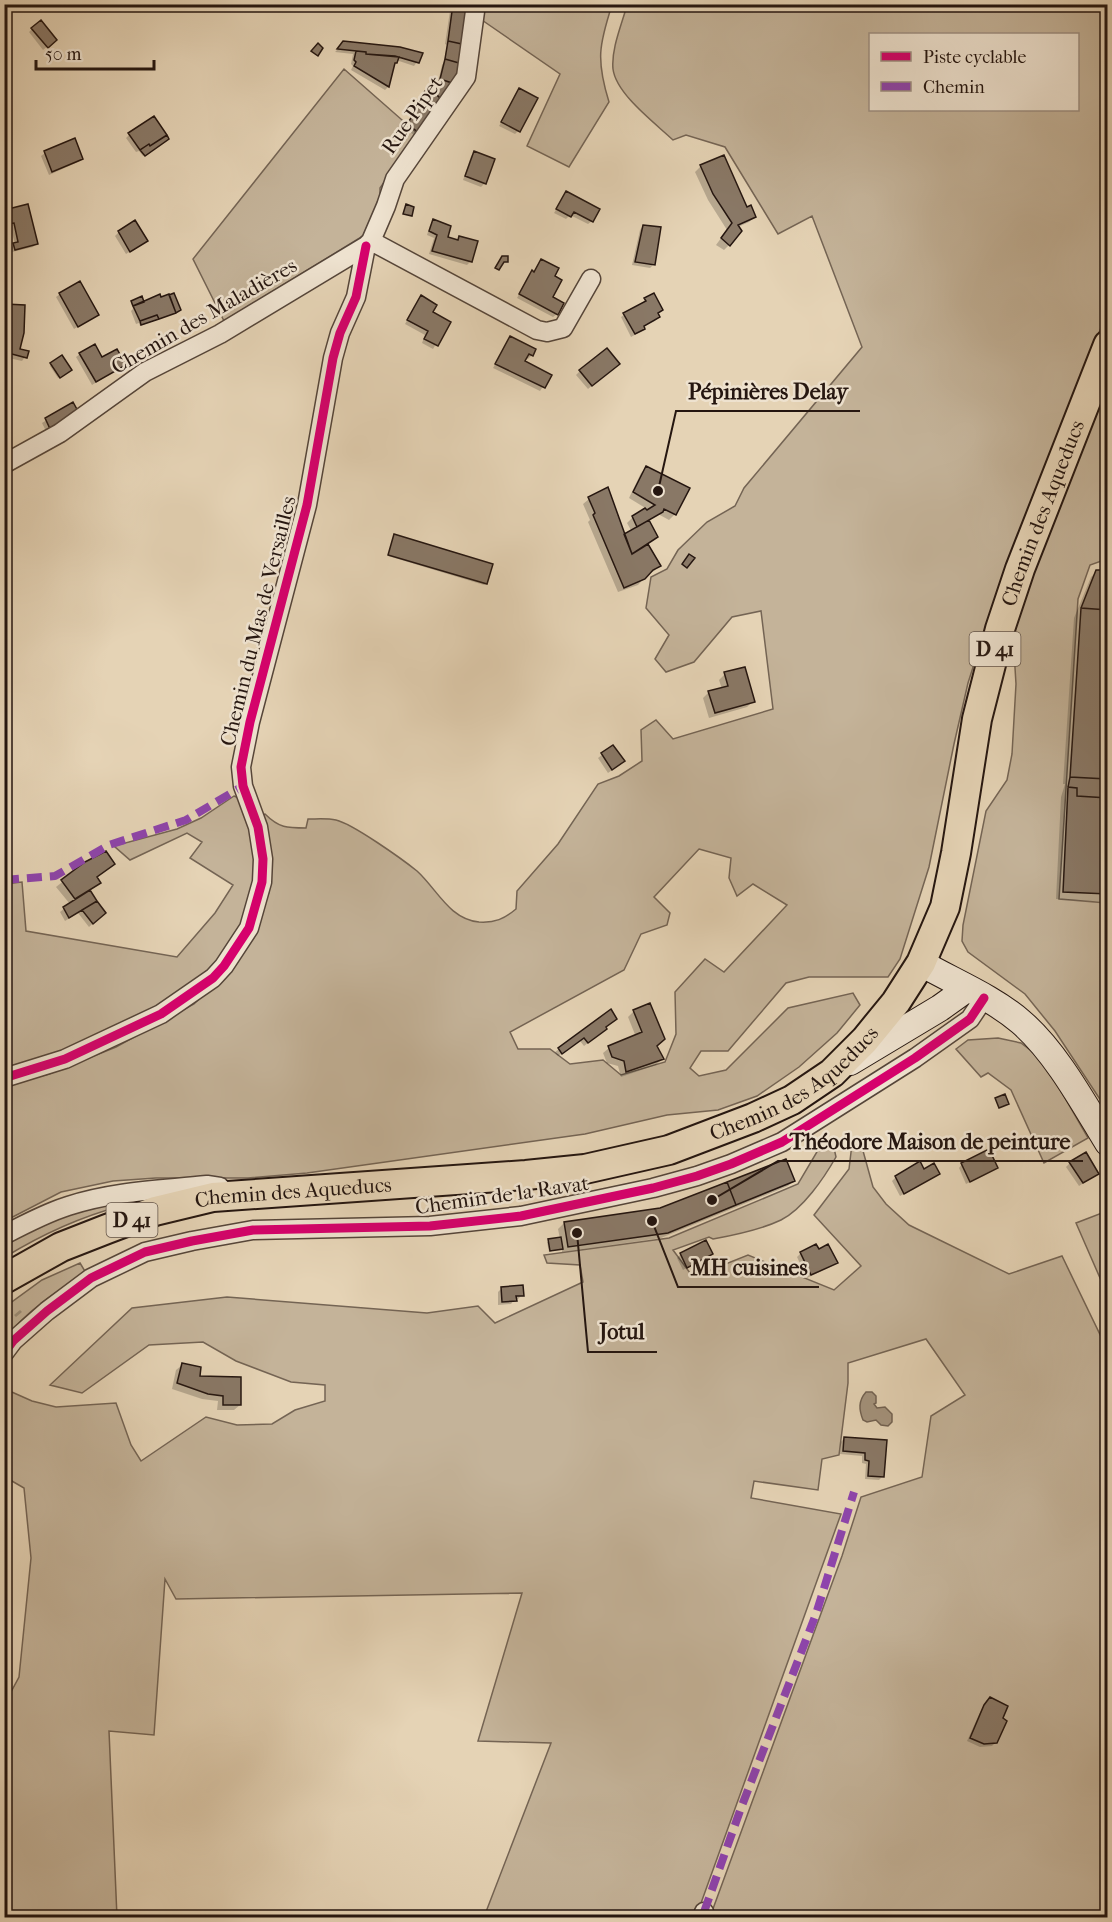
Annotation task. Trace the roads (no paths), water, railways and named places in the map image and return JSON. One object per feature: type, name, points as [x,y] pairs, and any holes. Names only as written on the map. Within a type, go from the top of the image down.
[{"type":"main road","name":"Chemin des Aqueducs","points":[[4,1279],[61,1247],[155,1211],[213,1197],[467,1180],[585,1168],[669,1150],[753,1118],[792,1100],[832,1073],[865,1040],[896,1002],[921,963],[945,907],[977,719],[1000,629],[1020,569],[1107,345]]},
{"type":"street","name":"Rue Pipet","points":[[369,244],[395,179],[466,77],[476,4]]},
{"type":"street","points":[[369,244],[537,330],[546,332],[563,328],[591,279]]},
{"type":"street","name":"Chemin des Maladières","points":[[7,457],[60,433],[146,372],[220,334],[369,244]]},
{"type":"street","name":"Chemin du Mas de Versailles","points":[[4,1078],[65,1059],[161,1014],[213,978],[224,966],[249,928],[262,882],[263,858],[258,828],[243,786],[241,766],[250,722],[306,505],[333,358],[340,333],[356,297],[369,244]]},
{"type":"street","points":[[921,963],[1020,1020],[1032,1032],[1066,1077],[1107,1143]]},
{"type":"street","points":[[832,1073],[940,1008],[976,993]]},
{"type":"street","name":"Chemin de la Ravat","points":[[4,1353],[13,1341],[47,1311],[91,1278],[145,1252],[253,1230],[430,1226],[520,1216],[652,1188],[731,1164],[782,1142],[915,1058],[970,1019],[976,993]]},
{"type":"street","points":[[4,1235],[70,1205],[127,1193],[207,1185],[269,1192]]},
{"type":"place","name":"Pépinières Delay","points":[[658,491]]},
{"type":"place","name":"Théodore Maison de peinture","points":[[712,1200]]},
{"type":"place","name":"MH cuisines","points":[[652,1221]]},
{"type":"place","name":"Jotul","points":[[577,1233]]}]
